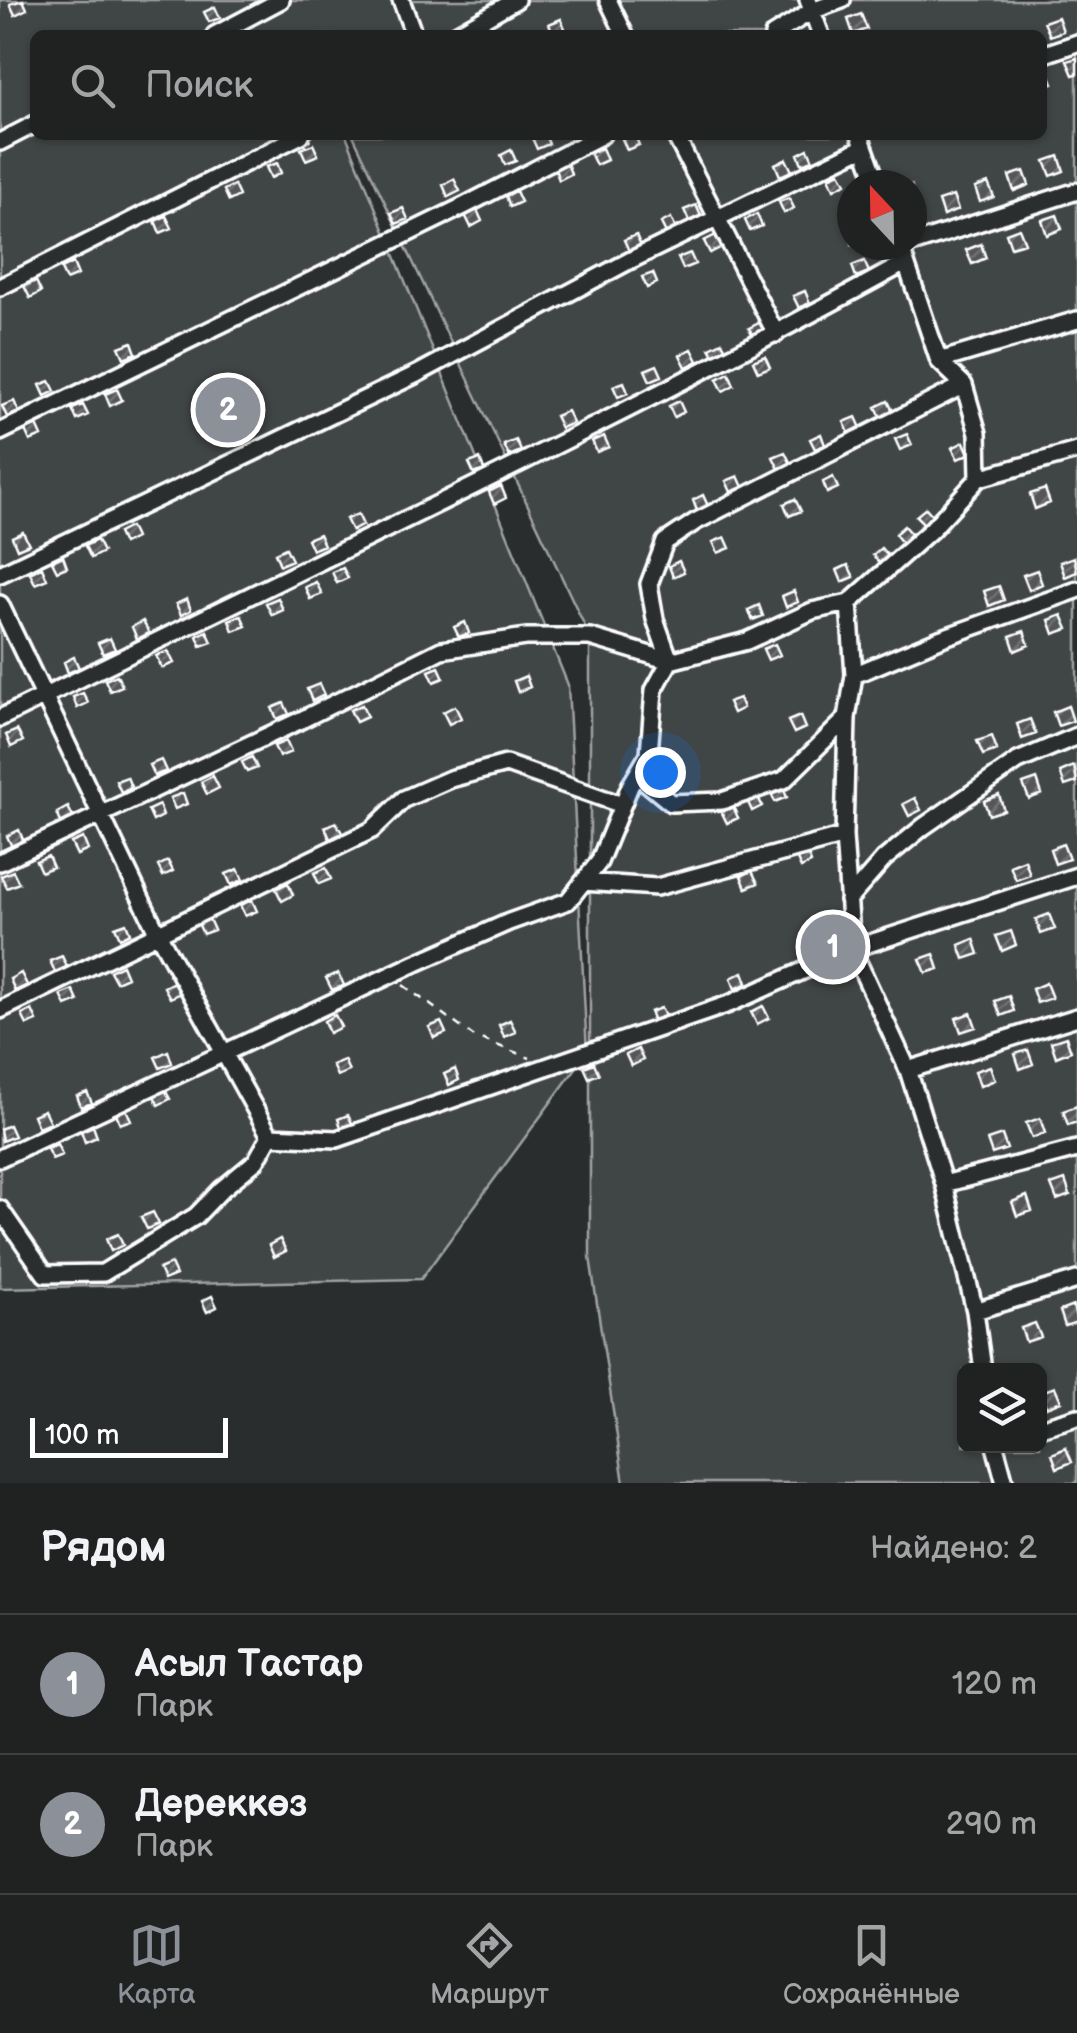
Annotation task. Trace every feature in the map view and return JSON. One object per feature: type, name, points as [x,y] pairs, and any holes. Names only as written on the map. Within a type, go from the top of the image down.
[{"type":"street","points":[[224,30],[281,0]]},
{"type":"street","points":[[401,0],[412,30]]},
{"type":"street","points":[[463,30],[516,0]]},
{"type":"street","points":[[608,0],[623,30]]},
{"type":"street","points":[[779,30],[810,6],[842,0]]},
{"type":"street","points":[[810,6],[819,30]]},
{"type":"street","points":[[1047,53],[1077,42]]},
{"type":"street","points":[[0,142],[30,127]]},
{"type":"street","points":[[0,286],[291,140]]},
{"type":"street","points":[[0,432],[592,140]]},
{"type":"street","points":[[678,140],[776,334]]},
{"type":"street","points":[[0,574],[417,374],[862,141],[873,170]]},
{"type":"street","points":[[927,242],[1077,191]]},
{"type":"street","points":[[0,718],[776,334],[889,260]]},
{"type":"street","points":[[909,260],[939,361],[964,385],[978,434],[979,478]]},
{"type":"street","points":[[939,361],[1077,320]]},
{"type":"street","points":[[0,1158],[390,974],[568,901],[599,862],[648,754],[654,690],[670,661],[648,584],[665,542],[695,522],[964,385]]},
{"type":"street","points":[[0,862],[299,722],[440,650],[526,637],[590,637],[670,661],[747,641],[812,610],[849,603],[932,530],[979,478],[1077,450]]},
{"type":"street","points":[[854,675],[942,638],[1077,590]]},
{"type":"street","points":[[849,603],[854,675],[848,718],[844,836],[852,949],[908,1070],[944,1184],[975,1310],[983,1363]]},
{"type":"street","points":[[0,604],[158,934],[270,1136]]},
{"type":"street","points":[[636,775],[671,803],[722,801],[784,780],[848,718]]},
{"type":"street","points":[[848,900],[884,860],[923,827],[1018,761],[1077,736]]},
{"type":"street","points":[[0,1010],[372,830],[404,799],[450,779],[506,764],[622,805]]},
{"type":"street","points":[[583,882],[657,887],[844,836]]},
{"type":"street","points":[[270,1136],[338,1139],[728,1004],[852,949],[1077,876]]},
{"type":"street","points":[[908,1070],[1077,1018]]},
{"type":"street","points":[[0,1209],[45,1274],[103,1273],[196,1216],[256,1161],[270,1136]]},
{"type":"street","points":[[944,1184],[1077,1149]]},
{"type":"street","points":[[975,1310],[1077,1280]]},
{"type":"street","points":[[1047,1426],[1077,1417]]},
{"type":"street","points":[[997,1453],[1004,1483]]},
{"type":"path","points":[[390,974],[473,1036],[548,1067]]},
{"type":"shaded area","points":[[0,0],[1077,0],[1077,1483],[624,1483],[590,1257],[590,637],[355,140],[1047,140],[1047,30],[30,30],[30,140],[348,140],[568,685],[587,1053],[421,1279],[0,1288]]},
{"type":"building","points":[[23,0],[27,9],[15,15],[10,4]]},
{"type":"building","points":[[215,7],[220,18],[209,22],[204,12]]},
{"type":"building","points":[[861,14],[867,29],[852,30],[848,19]]},
{"type":"building","points":[[1058,17],[1063,31],[1050,36],[1044,22]]},
{"type":"building","points":[[561,19],[566,30],[552,30],[549,24]]},
{"type":"building","points":[[1077,58],[1077,74],[1073,75],[1067,61]]},
{"type":"building","points":[[533,140],[547,140],[549,144],[537,149]]},
{"type":"building","points":[[622,140],[637,140],[639,145],[627,150]]},
{"type":"building","points":[[313,144],[318,155],[306,160],[301,149]]},
{"type":"building","points":[[602,148],[607,160],[596,165],[590,153]]},
{"type":"building","points":[[808,149],[813,160],[802,164],[798,154]]},
{"type":"building","points":[[511,150],[516,161],[505,165],[501,155]]},
{"type":"building","points":[[1059,156],[1064,171],[1051,176],[1045,161]]},
{"type":"building","points":[[786,159],[792,171],[780,176],[775,164]]},
{"type":"building","points":[[277,163],[281,173],[271,178],[266,167]]},
{"type":"building","points":[[567,163],[571,174],[559,180],[555,169]]},
{"type":"building","points":[[1024,171],[1029,185],[1014,191],[1009,176]]},
{"type":"building","points":[[837,173],[837,188],[834,189],[829,177]]},
{"type":"building","points":[[454,179],[460,191],[448,197],[443,185]]},
{"type":"building","points":[[988,183],[994,197],[980,202],[975,188]]},
{"type":"building","points":[[234,185],[239,196],[229,201],[224,190]]},
{"type":"building","points":[[516,191],[521,202],[510,207],[506,196]]},
{"type":"building","points":[[953,196],[958,210],[943,216],[938,201]]},
{"type":"building","points":[[789,198],[794,208],[784,213],[779,202]]},
{"type":"building","points":[[696,205],[701,216],[689,221],[684,210]]},
{"type":"building","points":[[403,208],[408,219],[396,224],[391,213]]},
{"type":"building","points":[[477,210],[482,221],[471,227],[465,215]]},
{"type":"building","points":[[757,214],[762,226],[750,231],[745,220]]},
{"type":"building","points":[[1057,215],[1062,229],[1047,235],[1042,220]]},
{"type":"building","points":[[166,216],[172,228],[160,233],[155,221]]},
{"type":"building","points":[[671,218],[676,229],[666,233],[661,223]]},
{"type":"building","points":[[1019,228],[1025,243],[1011,247],[1006,233]]},
{"type":"building","points":[[636,235],[641,246],[629,251],[624,240]]},
{"type":"building","points":[[716,235],[722,247],[710,253],[704,241]]},
{"type":"building","points":[[981,244],[986,258],[972,264],[966,250]]},
{"type":"building","points":[[690,253],[695,264],[683,269],[678,258]]},
{"type":"building","points":[[864,261],[869,272],[856,277],[852,266]]},
{"type":"building","points":[[73,263],[78,275],[66,280],[61,269]]},
{"type":"building","points":[[653,273],[657,283],[647,288],[642,277]]},
{"type":"building","points":[[36,281],[41,292],[30,298],[24,286]]},
{"type":"building","points":[[805,291],[810,303],[799,308],[793,296]]},
{"type":"building","points":[[761,322],[766,334],[755,340],[749,328]]},
{"type":"building","points":[[132,342],[136,353],[124,358],[119,347]]},
{"type":"building","points":[[722,342],[728,352],[716,359],[710,348]]},
{"type":"building","points":[[692,349],[698,361],[686,367],[680,355]]},
{"type":"building","points":[[765,356],[770,367],[758,372],[753,361]]},
{"type":"building","points":[[657,365],[662,376],[650,381],[645,370]]},
{"type":"building","points":[[729,373],[734,385],[723,391],[717,379]]},
{"type":"building","points":[[50,381],[55,391],[45,396],[40,385]]},
{"type":"building","points":[[624,382],[628,393],[618,397],[613,386]]},
{"type":"building","points":[[117,389],[122,400],[110,406],[105,394]]},
{"type":"building","points":[[14,401],[19,412],[7,417],[2,406]]},
{"type":"building","points":[[679,401],[684,412],[674,417],[669,406]]},
{"type":"building","points":[[888,401],[894,413],[882,419],[876,407]]},
{"type":"building","points":[[83,405],[88,415],[77,420],[72,409]]},
{"type":"building","points":[[567,411],[573,423],[561,428],[555,416]]},
{"type":"building","points":[[856,417],[861,428],[849,433],[844,422]]},
{"type":"building","points":[[37,425],[42,436],[30,441],[25,430]]},
{"type":"building","points":[[821,434],[825,445],[815,449],[810,439]]},
{"type":"building","points":[[907,434],[912,445],[900,450],[895,439]]},
{"type":"building","points":[[604,436],[609,447],[597,452],[592,441]]},
{"type":"building","points":[[516,440],[521,451],[509,456],[504,445]]},
{"type":"building","points":[[964,442],[969,454],[958,459],[952,448]]},
{"type":"building","points":[[785,452],[791,464],[779,469],[773,457]]},
{"type":"building","points":[[480,459],[484,470],[474,474],[469,463]]},
{"type":"building","points":[[738,476],[743,487],[731,492],[726,481]]},
{"type":"building","points":[[833,477],[838,488],[827,493],[823,482]]},
{"type":"building","points":[[501,486],[506,498],[494,504],[489,492]]},
{"type":"building","points":[[1045,489],[1050,503],[1035,509],[1030,494]]},
{"type":"building","points":[[703,495],[708,506],[697,511],[693,500]]},
{"type":"building","points":[[795,499],[801,511],[789,516],[784,504]]},
{"type":"building","points":[[926,508],[934,517],[925,525],[916,516]]},
{"type":"building","points":[[358,514],[363,525],[352,531],[346,519]]},
{"type":"building","points":[[904,526],[911,534],[902,543],[895,534]]},
{"type":"building","points":[[130,527],[135,538],[123,544],[118,533]]},
{"type":"building","points":[[23,532],[29,544],[17,549],[12,537]]},
{"type":"building","points":[[319,534],[324,545],[312,550],[307,539]]},
{"type":"building","points":[[725,537],[730,548],[718,553],[713,542]]},
{"type":"building","points":[[97,540],[103,552],[91,558],[85,546]]},
{"type":"building","points":[[286,548],[292,560],[280,565],[275,553]]},
{"type":"building","points":[[881,548],[888,556],[880,564],[873,555]]},
{"type":"building","points":[[63,556],[67,567],[57,571],[52,561]]},
{"type":"building","points":[[1074,557],[1077,572],[1065,577],[1060,562]]},
{"type":"building","points":[[679,561],[684,572],[673,577],[669,566]]},
{"type":"building","points":[[848,565],[854,577],[842,582],[837,570]]},
{"type":"building","points":[[42,567],[47,579],[35,584],[30,573]]},
{"type":"building","points":[[343,568],[348,578],[337,583],[332,572]]},
{"type":"building","points":[[1037,570],[1042,584],[1029,590],[1023,575]]},
{"type":"building","points":[[316,582],[322,594],[310,599],[305,587]]},
{"type":"building","points":[[999,586],[1004,600],[989,606],[984,591]]},
{"type":"building","points":[[794,591],[798,602],[786,607],[782,596]]},
{"type":"building","points":[[278,598],[283,610],[272,615],[266,603]]},
{"type":"building","points":[[187,599],[191,610],[181,615],[176,604]]},
{"type":"building","points":[[759,605],[763,616],[753,620],[748,610]]},
{"type":"building","points":[[241,615],[246,626],[233,631],[229,620]]},
{"type":"building","points":[[1062,615],[1068,629],[1054,634],[1049,620]]},
{"type":"building","points":[[143,621],[149,633],[137,639],[132,627]]},
{"type":"building","points":[[465,622],[469,633],[459,637],[454,627]]},
{"type":"building","points":[[207,631],[212,642],[201,646],[197,636]]},
{"type":"building","points":[[1024,631],[1029,645],[1015,651],[1010,636]]},
{"type":"building","points":[[110,638],[115,649],[103,654],[98,643]]},
{"type":"building","points":[[775,644],[780,655],[768,660],[763,649]]},
{"type":"building","points":[[168,651],[174,663],[162,668],[156,656]]},
{"type":"building","points":[[74,657],[79,668],[68,673],[64,662]]},
{"type":"building","points":[[439,667],[444,678],[434,682],[429,671]]},
{"type":"building","points":[[117,675],[122,686],[110,691],[105,680]]},
{"type":"building","points":[[526,676],[530,687],[518,692],[514,681]]},
{"type":"building","points":[[319,684],[324,695],[312,701],[307,689]]},
{"type":"building","points":[[83,693],[88,703],[77,708],[73,697]]},
{"type":"building","points":[[739,698],[743,708],[733,713],[728,702]]},
{"type":"building","points":[[284,703],[289,714],[277,719],[272,708]]},
{"type":"building","points":[[362,705],[367,717],[356,722],[350,710]]},
{"type":"building","points":[[455,706],[461,718],[449,724],[443,712]]},
{"type":"building","points":[[1068,706],[1073,721],[1058,726],[1053,712]]},
{"type":"building","points":[[800,716],[805,728],[794,733],[788,721]]},
{"type":"building","points":[[1030,719],[1036,734],[1022,739],[1017,724]]},
{"type":"building","points":[[17,730],[23,741],[11,747],[6,735]]},
{"type":"building","points":[[992,736],[997,750],[983,755],[977,741]]},
{"type":"building","points":[[286,741],[291,752],[279,757],[274,746]]},
{"type":"building","points":[[252,757],[257,768],[247,772],[242,762]]},
{"type":"building","points":[[161,760],[166,771],[154,776],[149,765]]},
{"type":"building","points":[[1074,766],[1077,782],[1065,786],[1060,772]]},
{"type":"building","points":[[213,776],[219,788],[207,794],[201,782]]},
{"type":"building","points":[[127,777],[131,787],[121,792],[116,781]]},
{"type":"building","points":[[1037,779],[1042,794],[1029,799],[1023,784]]},
{"type":"building","points":[[782,786],[787,797],[775,802],[770,791]]},
{"type":"building","points":[[183,793],[187,804],[175,809],[170,798]]},
{"type":"building","points":[[999,795],[1004,810],[989,815],[984,801]]},
{"type":"building","points":[[758,796],[762,806],[752,811],[747,800]]},
{"type":"building","points":[[915,798],[921,810],[909,816],[903,804]]},
{"type":"building","points":[[159,805],[163,816],[153,821],[148,810]]},
{"type":"building","points":[[733,806],[738,818],[727,823],[721,811]]},
{"type":"building","points":[[68,807],[74,819],[62,825],[57,813]]},
{"type":"building","points":[[336,822],[342,833],[330,839],[325,827]]},
{"type":"building","points":[[19,830],[24,842],[12,847],[7,836]]},
{"type":"building","points":[[83,838],[88,850],[77,855],[71,843]]},
{"type":"building","points":[[1063,844],[1069,859],[1055,864],[1050,849]]},
{"type":"building","points":[[807,852],[811,863],[801,868],[796,857]]},
{"type":"building","points":[[48,856],[53,867],[41,872],[36,861]]},
{"type":"building","points":[[1025,860],[1030,875],[1016,880],[1010,866]]},
{"type":"building","points":[[168,861],[173,871],[163,876],[158,866]]},
{"type":"building","points":[[326,868],[331,879],[319,884],[314,873]]},
{"type":"building","points":[[238,869],[243,880],[231,885],[226,874]]},
{"type":"building","points":[[13,871],[19,883],[7,888],[1,876]]},
{"type":"building","points":[[752,871],[758,883],[746,888],[741,876]]},
{"type":"building","points":[[288,883],[293,895],[282,901],[276,889]]},
{"type":"building","points":[[252,900],[257,911],[245,916],[240,905]]},
{"type":"building","points":[[1049,914],[1055,929],[1041,934],[1036,919]]},
{"type":"building","points":[[209,919],[214,930],[203,934],[198,923]]},
{"type":"building","points":[[126,923],[130,933],[120,938],[115,927]]},
{"type":"building","points":[[1011,931],[1016,945],[1002,951],[996,936]]},
{"type":"building","points":[[974,939],[979,954],[964,959],[959,945]]},
{"type":"building","points":[[816,941],[821,952],[809,958],[804,947]]},
{"type":"building","points":[[934,954],[939,969],[926,973],[920,959]]},
{"type":"building","points":[[62,956],[67,967],[55,972],[50,961]]},
{"type":"building","points":[[122,965],[127,977],[116,982],[110,971]]},
{"type":"building","points":[[743,972],[747,983],[735,989],[731,978]]},
{"type":"building","points":[[21,973],[27,985],[15,991],[10,979]]},
{"type":"building","points":[[338,973],[344,985],[332,990],[326,978]]},
{"type":"building","points":[[176,981],[181,993],[170,998],[164,987]]},
{"type":"building","points":[[1046,983],[1052,998],[1037,1003],[1032,989]]},
{"type":"building","points":[[73,990],[78,1001],[66,1006],[61,995]]},
{"type":"building","points":[[1009,996],[1014,1011],[1001,1016],[995,1001]]},
{"type":"building","points":[[763,1006],[769,1018],[757,1024],[751,1012]]},
{"type":"building","points":[[661,1008],[666,1018],[655,1023],[650,1012]]},
{"type":"building","points":[[32,1010],[37,1021],[27,1025],[22,1015]]},
{"type":"building","points":[[971,1013],[976,1027],[961,1032],[956,1018]]},
{"type":"building","points":[[335,1015],[341,1027],[329,1033],[324,1021]]},
{"type":"building","points":[[510,1020],[516,1032],[504,1037],[499,1025]]},
{"type":"building","points":[[441,1022],[446,1033],[434,1038],[429,1027]]},
{"type":"building","points":[[1066,1037],[1071,1051],[1056,1057],[1051,1042]]},
{"type":"building","points":[[638,1049],[643,1060],[631,1066],[626,1055]]},
{"type":"building","points":[[1028,1050],[1033,1064],[1020,1069],[1015,1054]]},
{"type":"building","points":[[168,1051],[172,1063],[160,1068],[155,1057]]},
{"type":"building","points":[[344,1060],[349,1071],[337,1076],[332,1065]]},
{"type":"building","points":[[594,1063],[599,1074],[589,1078],[584,1067]]},
{"type":"building","points":[[990,1066],[995,1080],[980,1086],[975,1071]]},
{"type":"building","points":[[455,1069],[459,1080],[449,1085],[444,1074]]},
{"type":"building","points":[[164,1088],[170,1099],[158,1105],[153,1093]]},
{"type":"building","points":[[87,1092],[92,1103],[81,1107],[77,1096]]},
{"type":"building","points":[[1077,1106],[1077,1122],[1068,1125],[1063,1111]]},
{"type":"building","points":[[126,1109],[131,1120],[120,1124],[116,1113]]},
{"type":"building","points":[[44,1110],[50,1122],[38,1127],[33,1115]]},
{"type":"building","points":[[348,1115],[353,1125],[342,1130],[338,1119]]},
{"type":"building","points":[[1040,1118],[1045,1133],[1032,1138],[1026,1123]]},
{"type":"building","points":[[9,1125],[14,1136],[2,1141],[0,1129]]},
{"type":"building","points":[[93,1126],[97,1137],[85,1142],[81,1131]]},
{"type":"building","points":[[1002,1135],[1007,1149],[992,1154],[987,1140]]},
{"type":"building","points":[[57,1144],[62,1155],[52,1159],[47,1149]]},
{"type":"building","points":[[1065,1180],[1070,1195],[1057,1200],[1051,1185]]},
{"type":"building","points":[[1027,1196],[1032,1211],[1017,1216],[1012,1202]]},
{"type":"building","points":[[153,1212],[159,1224],[147,1229],[141,1217]]},
{"type":"building","points":[[118,1234],[123,1245],[111,1251],[106,1239]]},
{"type":"building","points":[[280,1239],[286,1251],[274,1257],[269,1245]]},
{"type":"building","points":[[171,1264],[176,1275],[164,1280],[159,1269]]},
{"type":"building","points":[[212,1296],[217,1307],[207,1312],[202,1301]]},
{"type":"building","points":[[1073,1306],[1077,1322],[1065,1326],[1060,1311]]},
{"type":"building","points":[[1035,1323],[1041,1337],[1026,1342],[1021,1328]]},
{"type":"building","points":[[1055,1387],[1061,1401],[1047,1407],[1047,1390]]},
{"type":"building","points":[[1066,1448],[1072,1462],[1057,1468],[1052,1454]]},
{"type":"place","name":"Дереккөз","points":[[228,410]]},
{"type":"place","name":"Асыл Тастар","points":[[833,947]]}]
